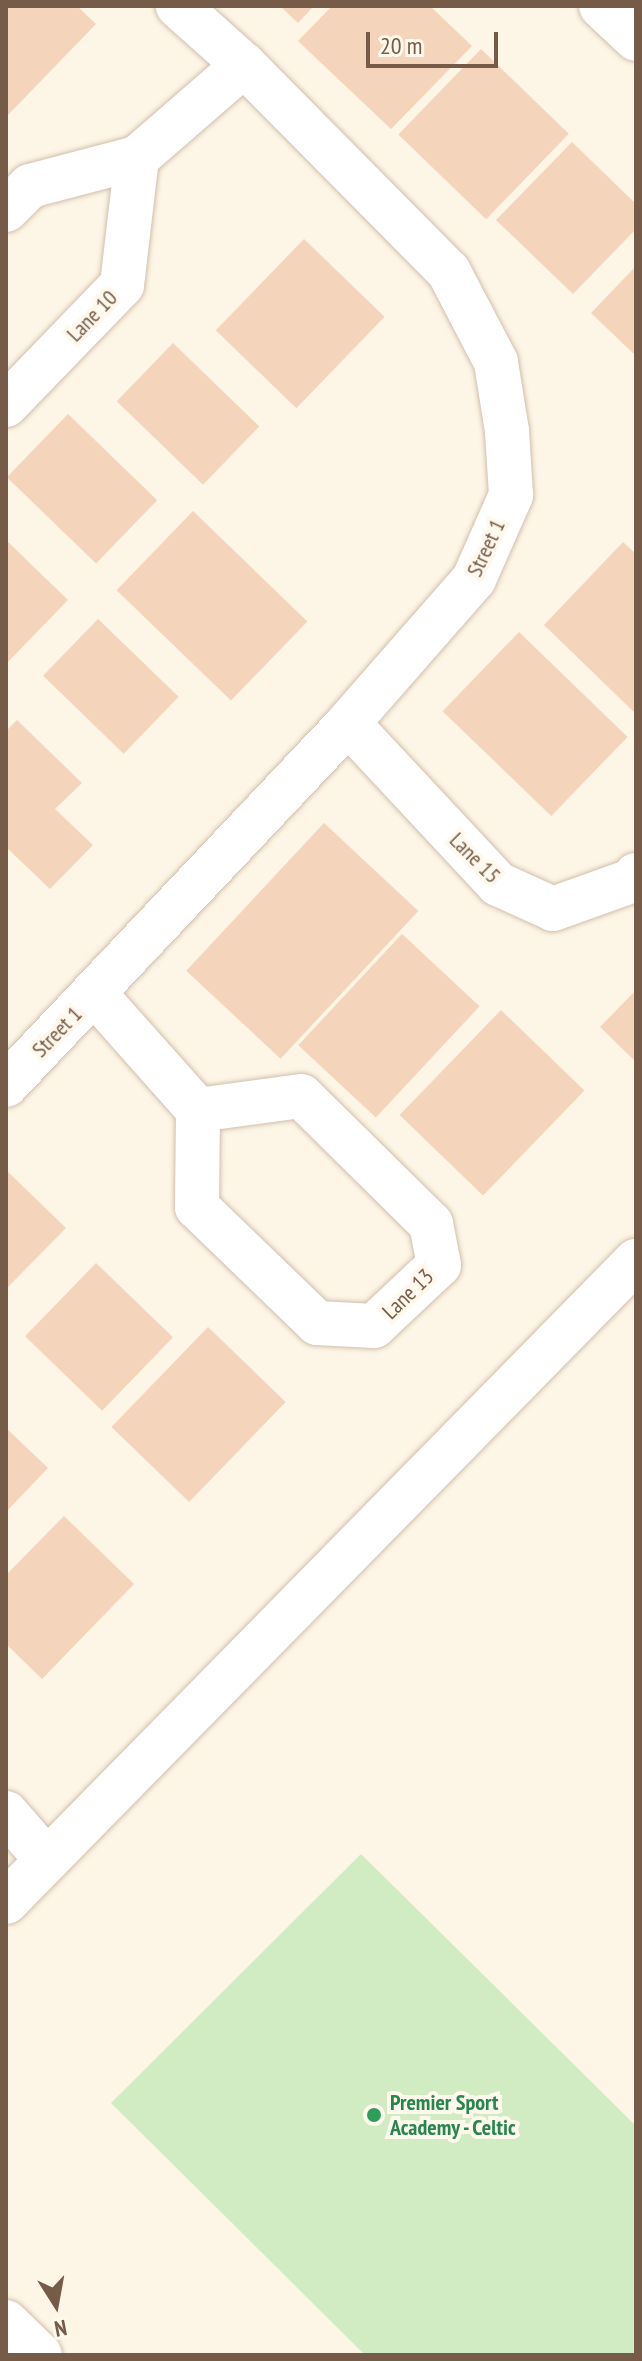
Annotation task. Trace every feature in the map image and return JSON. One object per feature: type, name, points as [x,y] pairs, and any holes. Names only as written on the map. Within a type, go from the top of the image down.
[{"type":"street","name":"Street 1","points":[[6,1085],[348,723],[474,579],[511,495],[496,362],[449,272],[244,65],[178,6]]},
{"type":"street","points":[[601,6],[636,39]]},
{"type":"street","points":[[6,210],[30,186],[137,158],[244,65]]},
{"type":"street","name":"Lane 10","points":[[6,405],[122,285],[137,158]]},
{"type":"street","name":"Lane 15","points":[[348,723],[498,884],[553,909],[631,881],[636,875]]},
{"type":"street","points":[[94,993],[198,1110]]},
{"type":"street","name":"Lane 13","points":[[301,1096],[431,1224],[439,1265],[374,1326],[317,1323],[197,1207],[198,1110],[301,1096]]},
{"type":"street","points":[[6,1902],[636,1261]]},
{"type":"street","points":[[6,1813],[47,1860]]},
{"type":"street","points":[[6,2322],[40,2355]]},
{"type":"green space","name":"Premier Sport Academy - Celtic","points":[[361,1854],[636,2126],[636,2355],[365,2355],[111,2103]]},
{"type":"building","points":[[6,6],[77,6],[96,24],[6,117]]},
{"type":"building","points":[[280,6],[314,6],[298,23]]},
{"type":"building","points":[[332,6],[430,6],[472,46],[391,129],[298,41]]},
{"type":"building","points":[[481,49],[569,134],[486,219],[398,135]]},
{"type":"building","points":[[572,142],[636,204],[636,229],[573,294],[496,220]]},
{"type":"building","points":[[304,239],[385,317],[296,408],[216,330]]},
{"type":"building","points":[[636,266],[636,356],[591,313]]},
{"type":"building","points":[[173,343],[259,426],[203,485],[117,401]]},
{"type":"building","points":[[68,414],[157,500],[96,563],[7,477]]},
{"type":"building","points":[[193,511],[307,621],[231,701],[117,590]]},
{"type":"building","points":[[6,540],[68,600],[6,664]]},
{"type":"building","points":[[623,542],[636,554],[636,714],[544,625]]},
{"type":"building","points":[[98,619],[179,697],[124,754],[43,676]]},
{"type":"building","points":[[519,632],[628,737],[551,816],[443,711]]},
{"type":"building","points":[[17,720],[82,783],[55,809],[93,845],[50,889],[6,847],[6,731]]},
{"type":"building","points":[[324,823],[418,911],[281,1059],[186,971]]},
{"type":"building","points":[[402,934],[480,1006],[376,1117],[298,1045]]},
{"type":"building","points":[[636,990],[636,1062],[600,1027]]},
{"type":"building","points":[[501,1010],[584,1091],[483,1196],[400,1115]]},
{"type":"building","points":[[6,1170],[66,1228],[6,1289]]},
{"type":"building","points":[[96,1263],[173,1337],[102,1411],[25,1336]]},
{"type":"building","points":[[208,1327],[286,1402],[189,1502],[111,1427]]},
{"type":"building","points":[[6,1428],[48,1468],[6,1512]]},
{"type":"building","points":[[64,1516],[134,1584],[42,1679],[6,1644],[6,1575]]},
{"type":"place","name":"Premier Sport Academy - Celtic","points":[[374,2115]]}]
